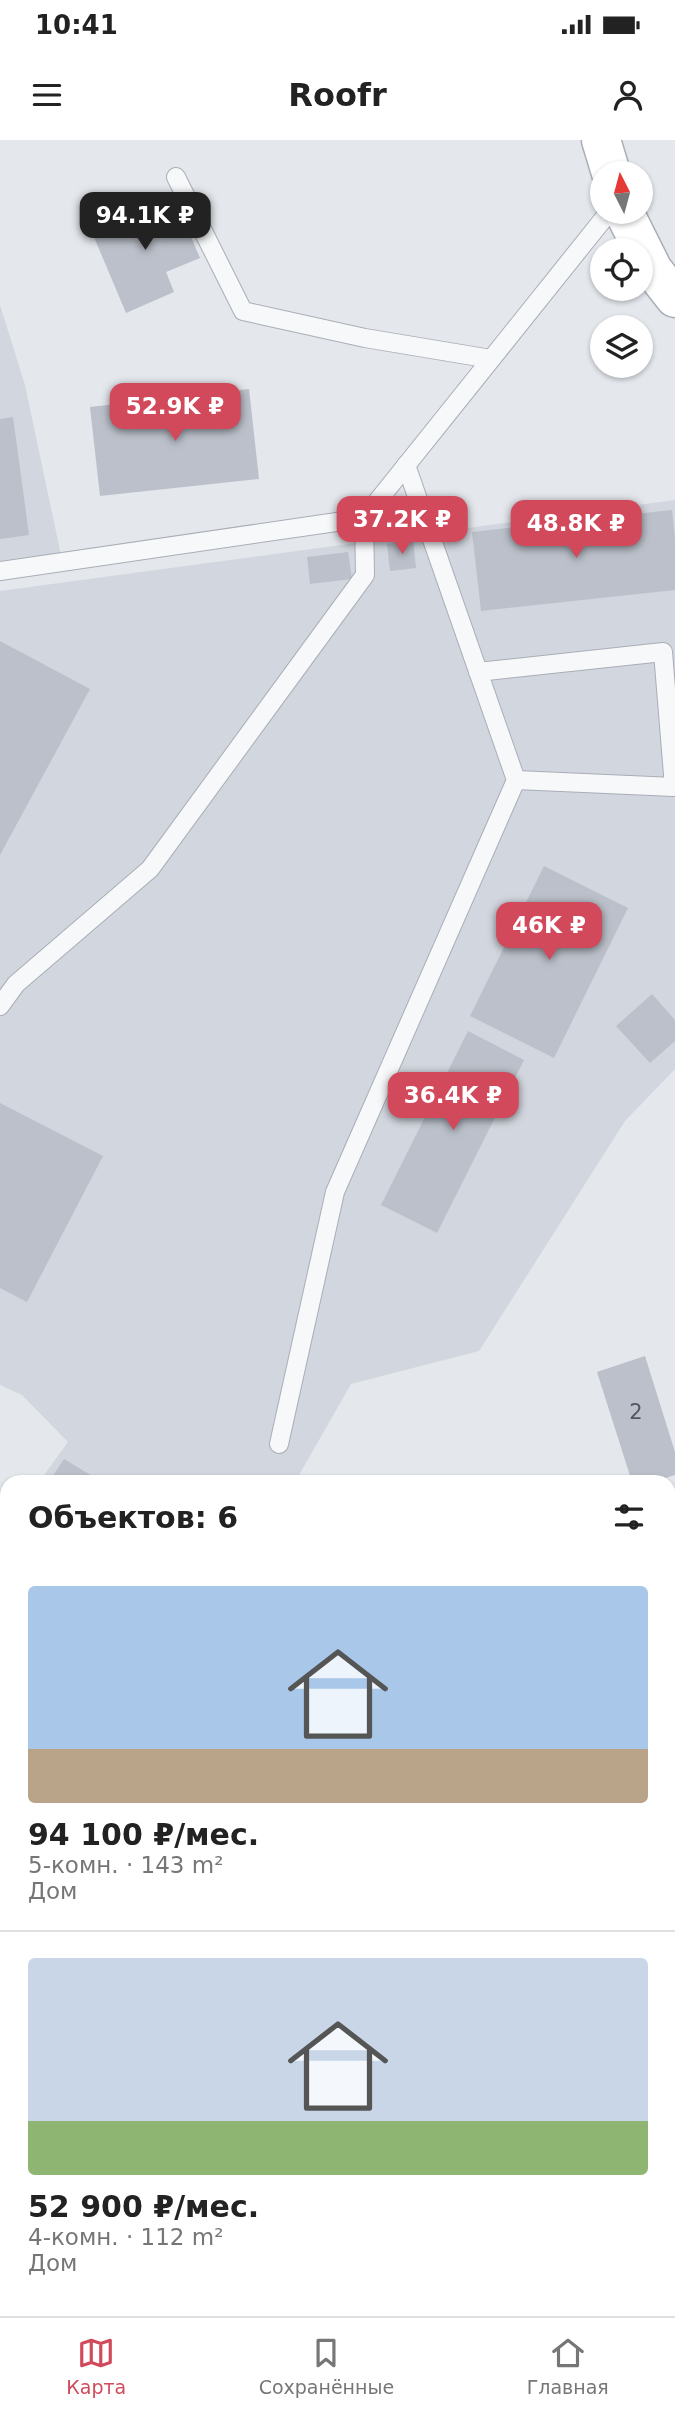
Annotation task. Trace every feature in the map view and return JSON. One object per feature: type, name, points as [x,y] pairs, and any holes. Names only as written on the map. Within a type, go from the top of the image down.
[{"type":"main road","points":[[601,140],[607,161]]},
{"type":"main road","points":[[630,224],[653,270],[675,298]]},
{"type":"lane","points":[[176,177],[243,311],[365,338],[491,359]]},
{"type":"lane","points":[[0,1006],[16,984],[150,869],[365,575],[364,518],[599,224]]},
{"type":"lane","points":[[279,1444],[335,1192],[516,780],[406,465]]},
{"type":"lane","points":[[0,571],[364,518]]},
{"type":"lane","points":[[478,672],[663,652],[674,786],[516,780]]},
{"type":"shaded area","points":[[0,305],[25,385],[62,560],[0,567]]},
{"type":"shaded area","points":[[675,500],[675,1069],[625,1121],[479,1351],[351,1384],[299,1475],[44,1475],[68,1442],[22,1395],[0,1385],[0,591]]},
{"type":"building","points":[[173,195],[200,258],[166,272],[174,292],[126,313],[91,230]]},
{"type":"building","points":[[249,389],[259,479],[100,496],[90,407]]},
{"type":"building","points":[[13,417],[29,535],[0,539],[0,419]]},
{"type":"building","points":[[672,510],[675,590],[481,611],[472,532]]},
{"type":"building","points":[[413,540],[416,568],[390,571],[387,544]]},
{"type":"building","points":[[348,552],[352,579],[310,584],[307,557]]},
{"type":"building","points":[[0,641],[90,689],[0,855]]},
{"type":"building","points":[[544,866],[628,908],[554,1058],[470,1016]]},
{"type":"building","points":[[652,994],[675,1020],[675,1041],[650,1063],[616,1026]]},
{"type":"building","points":[[468,1031],[524,1060],[437,1233],[381,1205]]},
{"type":"building","points":[[0,1103],[103,1156],[27,1302],[0,1288]]},
{"type":"building","points":[[645,1356],[675,1452],[675,1475],[630,1475],[597,1372]]},
{"type":"building","points":[[64,1459],[90,1475],[54,1475]]}]
